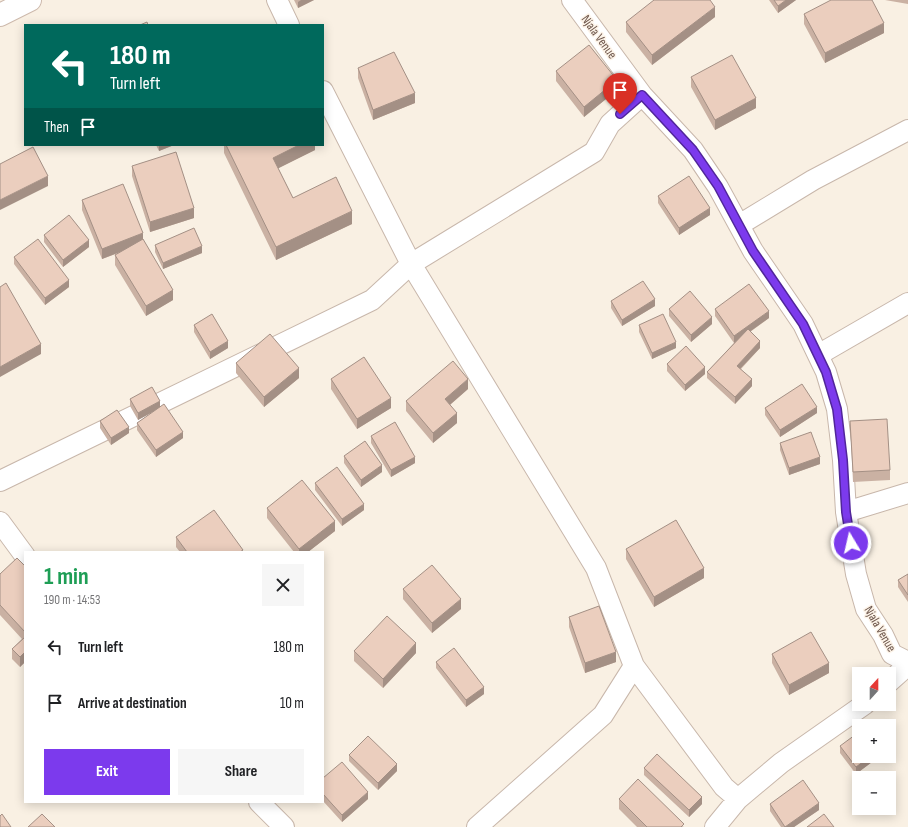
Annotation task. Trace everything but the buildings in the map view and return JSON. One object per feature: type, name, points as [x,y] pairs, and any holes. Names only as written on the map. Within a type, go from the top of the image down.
[{"type":"main road","points":[[0,15],[30,0]]},
{"type":"street","points":[[277,0],[289,24]]},
{"type":"street","name":"Njala Venue","points":[[572,0],[642,95],[693,150],[718,186],[753,251],[803,324],[826,372],[837,409],[843,460],[846,512],[856,574],[866,609],[883,635],[892,654],[908,662]]},
{"type":"street","points":[[324,93],[411,264],[596,568],[634,666],[724,787],[738,799]]},
{"type":"street","points":[[0,480],[372,300],[411,264],[594,152],[610,124],[642,95]]},
{"type":"street","points":[[739,225],[813,180],[908,130]]},
{"type":"street","points":[[818,355],[908,303]]},
{"type":"street","points":[[846,512],[908,493]]},
{"type":"street","points":[[0,522],[24,555]]},
{"type":"street","points":[[477,827],[603,715],[634,666]]},
{"type":"street","points":[[896,676],[908,666]]},
{"type":"street","points":[[715,827],[738,799],[781,763],[855,711]]},
{"type":"street","points":[[260,803],[284,827]]},
{"type":"route","points":[[620,114],[642,95],[693,150],[718,186],[753,251],[803,324],[826,372],[837,409],[843,460],[846,512],[851,543]]}]
